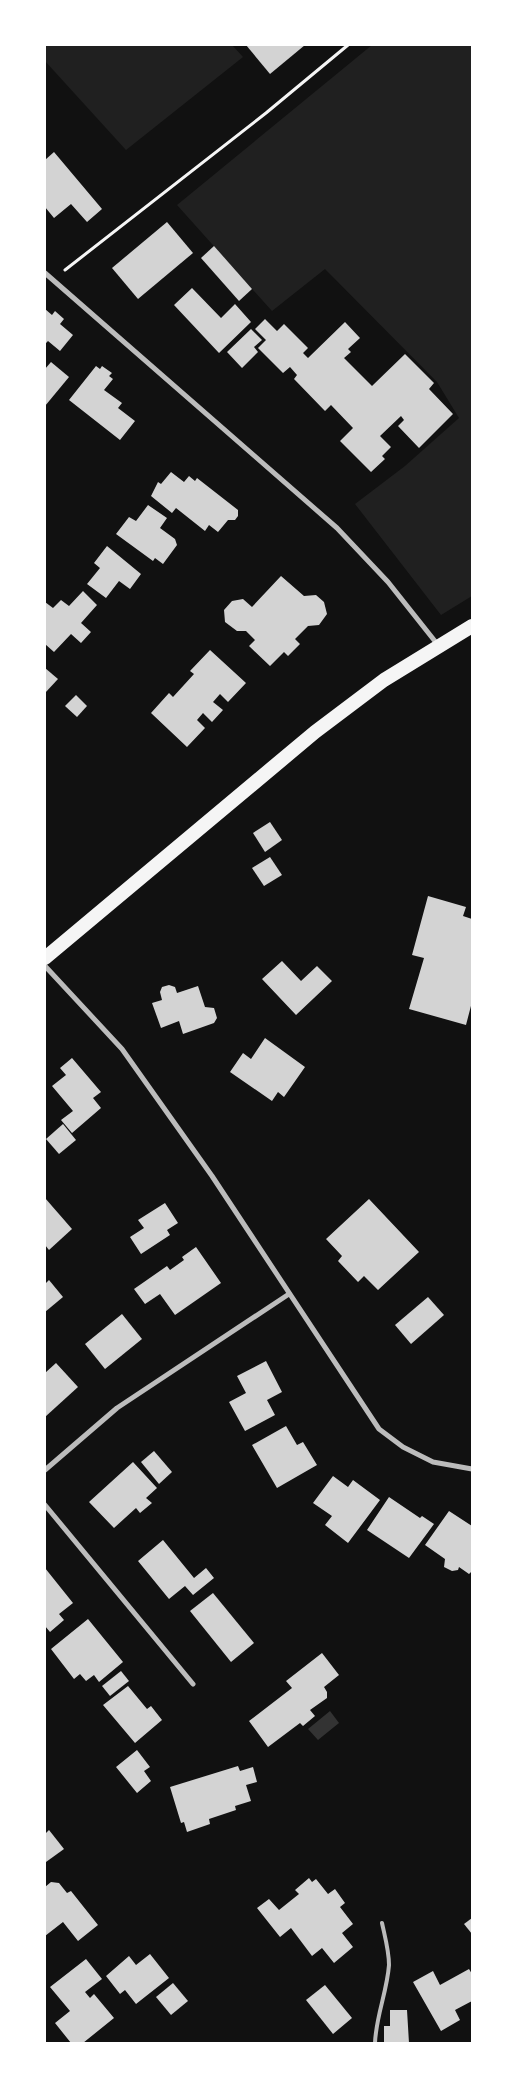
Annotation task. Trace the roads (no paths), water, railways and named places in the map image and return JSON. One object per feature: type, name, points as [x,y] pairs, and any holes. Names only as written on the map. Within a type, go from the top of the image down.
[{"type":"highway","points":[[45,958],[315,732],[384,680],[472,626]]},
{"type":"street","points":[[45,273],[337,528],[388,582],[438,646]]},
{"type":"street","points":[[45,966],[122,1049],[212,1176],[379,1429],[403,1448],[433,1462],[472,1469]]},
{"type":"street","points":[[45,1470],[117,1408],[289,1294]]},
{"type":"street","points":[[45,1505],[193,1684]]},
{"type":"lane","points":[[375,2043],[378,2016],[389,1965],[382,1923]]}]
